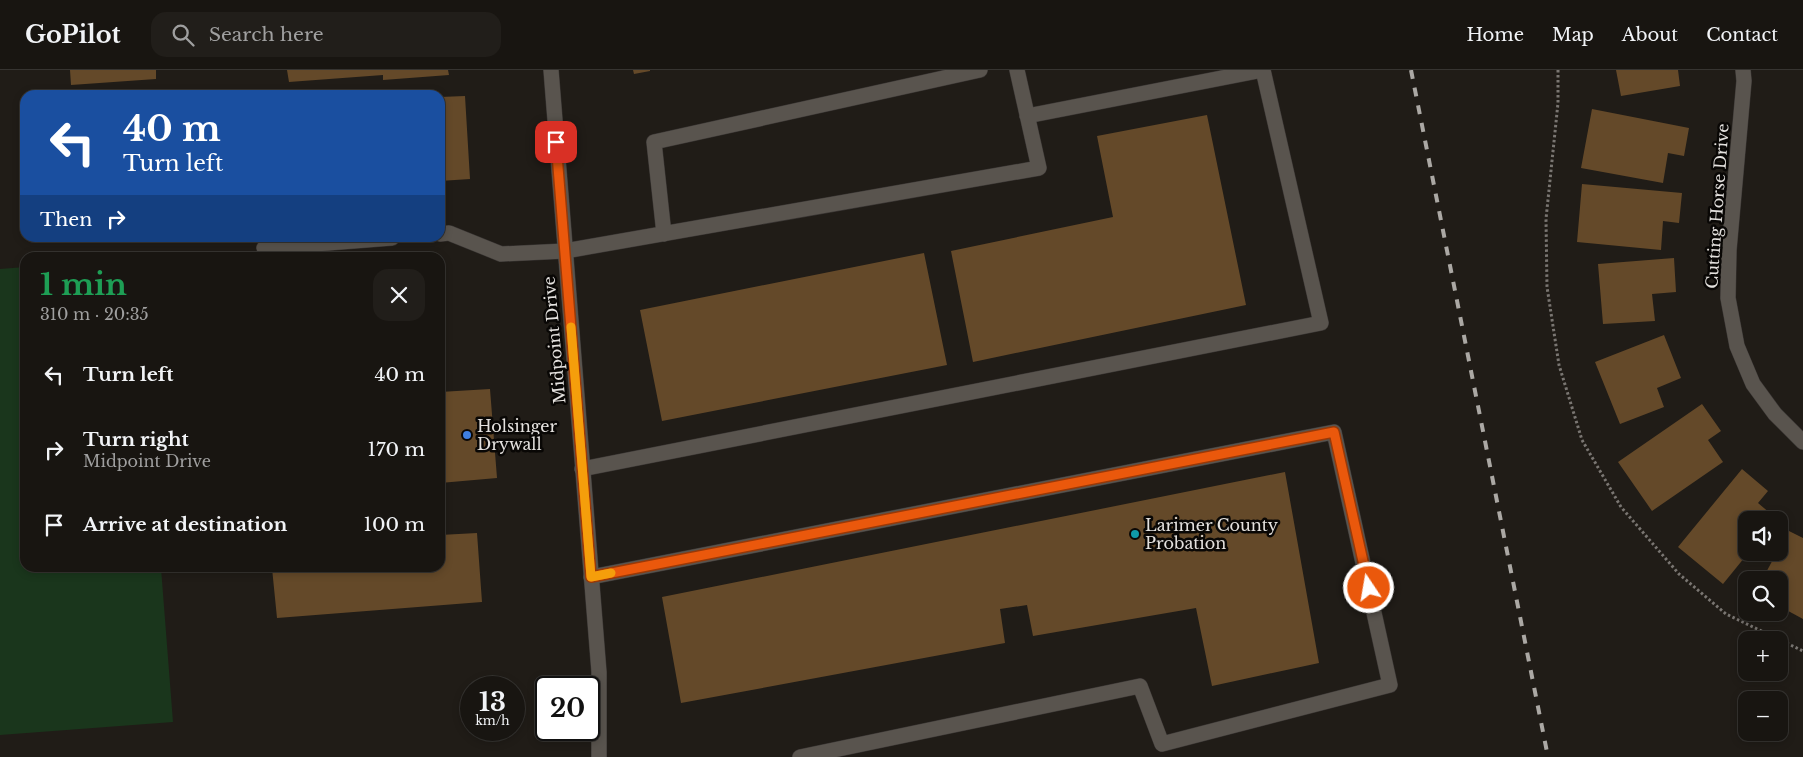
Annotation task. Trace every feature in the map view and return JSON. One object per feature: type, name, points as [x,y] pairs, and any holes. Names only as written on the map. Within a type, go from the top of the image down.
[{"type":"street","name":"Midpoint Drive","points":[[551,70],[599,672],[599,757]]},
{"type":"street","points":[[664,234],[654,142],[980,70]]},
{"type":"street","points":[[445,233],[449,233],[501,254],[565,251],[1039,168],[1017,70]]},
{"type":"street","points":[[582,469],[1321,323],[1263,70],[1028,116]]},
{"type":"street","name":"Cutting Horse Drive","points":[[1743,70],[1744,81],[1729,250],[1728,298],[1737,346],[1753,384],[1775,414],[1803,442]]},
{"type":"street","points":[[264,248],[341,242]]},
{"type":"street","points":[[591,577],[1334,432],[1390,685],[1162,744],[1140,686],[800,757]]},
{"type":"path","points":[[1558,70],[1558,103],[1546,219],[1547,287],[1559,365],[1582,440],[1621,507],[1679,574],[1726,614],[1803,651]]},
{"type":"green space","points":[[20,267],[20,572],[161,572],[173,722],[0,735],[0,269]]},
{"type":"building","points":[[70,70],[156,70],[156,79],[71,85]]},
{"type":"building","points":[[287,70],[448,70],[449,75],[383,80],[383,75],[289,82]]},
{"type":"building","points":[[633,70],[650,70],[650,71],[634,74]]},
{"type":"building","points":[[1616,70],[1678,70],[1680,86],[1621,96]]},
{"type":"building","points":[[465,96],[470,179],[445,181],[445,97]]},
{"type":"building","points":[[1592,109],[1689,128],[1684,156],[1668,153],[1663,183],[1581,168]]},
{"type":"building","points":[[1207,115],[1246,305],[973,362],[951,251],[1113,217],[1097,136]]},
{"type":"building","points":[[1582,184],[1682,193],[1679,223],[1663,221],[1661,250],[1577,242]]},
{"type":"building","points":[[924,253],[947,365],[662,421],[640,310]]},
{"type":"building","points":[[1674,258],[1676,292],[1652,294],[1655,321],[1603,324],[1598,264]]},
{"type":"building","points":[[1664,335],[1681,378],[1657,388],[1664,407],[1620,424],[1595,362]]},
{"type":"building","name":"Holsinger Drywall","points":[[490,389],[497,478],[445,483],[445,392]]},
{"type":"building","points":[[1702,404],[1721,431],[1708,440],[1723,462],[1652,511],[1618,462]]},
{"type":"building","points":[[1742,469],[1768,491],[1758,503],[1768,511],[1738,511],[1738,561],[1742,561],[1723,584],[1678,547]]},
{"type":"building","name":"Larimer County Probation","points":[[1285,472],[1319,663],[1212,686],[1196,608],[1033,636],[1027,605],[1000,609],[1005,643],[681,703],[662,597]]},
{"type":"building","points":[[1789,531],[1803,538],[1803,619],[1788,611],[1788,571],[1767,571],[1772,561],[1788,561]]},
{"type":"building","points":[[477,533],[482,602],[277,618],[272,572],[445,572],[445,535]]},
{"type":"railway","points":[[1411,70],[1548,757]]},
{"type":"slow traffic","points":[[571,327],[591,577],[611,573]]},
{"type":"place","name":"Holsinger Drywall","points":[[467,435]]},
{"type":"place","name":"Larimer County Probation","points":[[1135,534]]},
{"type":"route","points":[[556,142],[591,577],[1334,432],[1369,588]]}]
